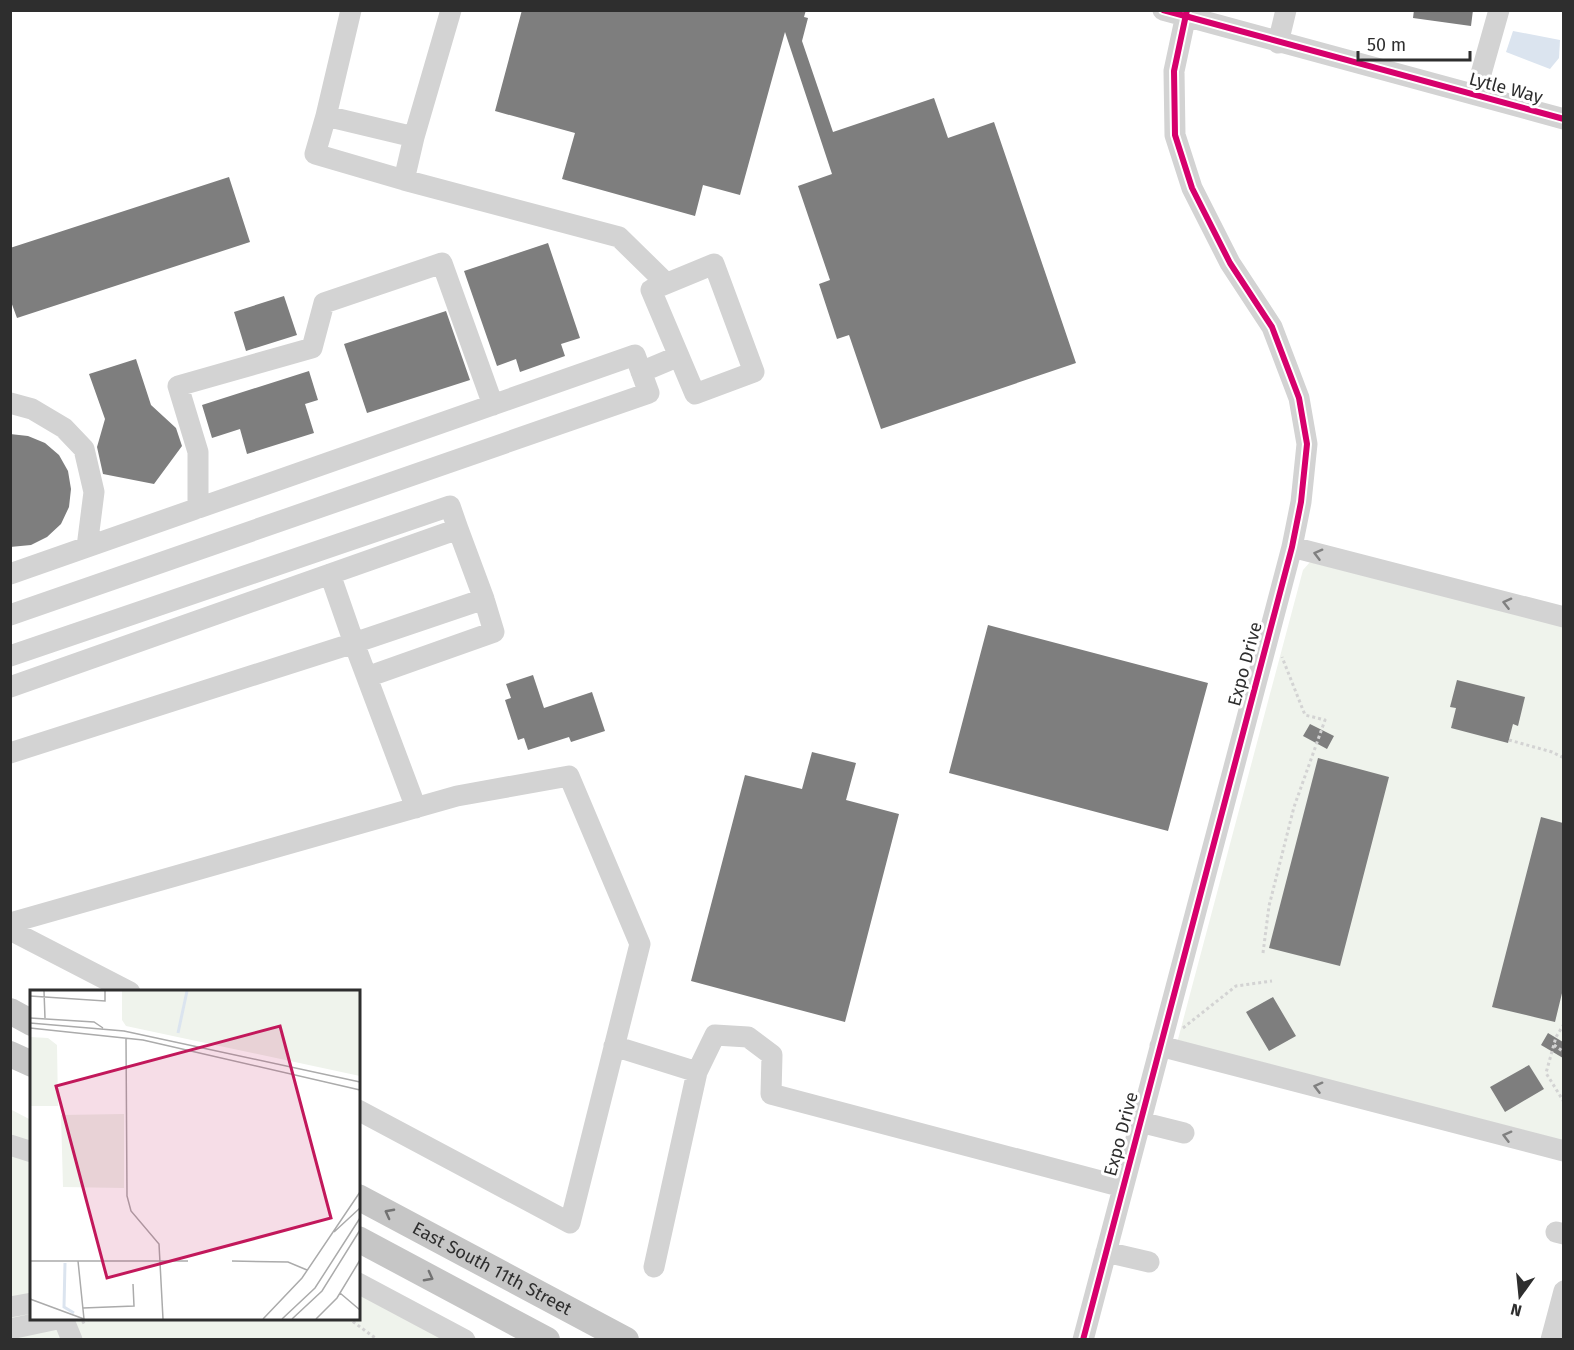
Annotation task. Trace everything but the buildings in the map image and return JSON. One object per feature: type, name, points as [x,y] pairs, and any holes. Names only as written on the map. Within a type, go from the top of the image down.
[{"type":"main road","points":[[10,1011],[30,1022]]},
{"type":"main road","points":[[10,1054],[30,1063]]},
{"type":"main road","name":"East South 11th Street","points":[[360,1198],[626,1340]]},
{"type":"main road","name":"East South 11th Street","points":[[360,1240],[547,1340]]},
{"type":"street","points":[[351,10],[327,116],[315,154],[619,237],[666,283]]},
{"type":"street","points":[[404,180],[414,136],[451,10]]},
{"type":"street","name":"Lytle Way","points":[[1163,10],[1186,14],[1278,43],[1563,118]]},
{"type":"street","points":[[1278,43],[1286,10]]},
{"type":"street","points":[[1475,95],[1499,10]]},
{"type":"street","name":"Expo Drive","points":[[1083,1340],[1292,547],[1301,502],[1306,444],[1299,398],[1272,327],[1230,263],[1192,188],[1175,135],[1174,71],[1186,14]]},
{"type":"street","points":[[327,116],[414,136]]},
{"type":"street","points":[[198,508],[198,452],[178,386],[312,348],[324,303],[442,263],[493,405]]},
{"type":"street","points":[[714,264],[754,372],[695,394],[651,290],[666,283],[714,264]]},
{"type":"street","points":[[10,574],[635,355],[649,393],[10,615]]},
{"type":"street","points":[[641,372],[679,356]]},
{"type":"street","points":[[10,403],[32,409],[64,428],[84,449],[94,492],[87,547]]},
{"type":"street","points":[[10,656],[450,506],[494,632],[367,677]]},
{"type":"street","points":[[10,687],[458,529]]},
{"type":"street","points":[[1292,547],[1563,617]]},
{"type":"street","points":[[330,574],[416,808]]},
{"type":"street","points":[[10,753],[484,599]]},
{"type":"street","points":[[10,923],[458,796],[569,776],[640,944],[570,1223],[360,1111]]},
{"type":"street","points":[[10,930],[126,990]]},
{"type":"street","points":[[654,1268],[697,1072],[715,1035],[748,1037],[772,1055],[771,1094],[1123,1187]]},
{"type":"street","points":[[615,1046],[697,1072]]},
{"type":"street","points":[[1160,1046],[1563,1151]]},
{"type":"street","points":[[1140,1122],[1184,1133]]},
{"type":"street","points":[[10,1145],[30,1151]]},
{"type":"street","points":[[1106,1252],[1149,1263]]},
{"type":"street","points":[[360,1284],[465,1340]]},
{"type":"street","points":[[1551,1340],[1563,1291]]},
{"type":"street","points":[[10,1307],[30,1303]]},
{"type":"street","points":[[10,1329],[53,1320]]},
{"type":"street","points":[[64,1320],[73,1339]]},
{"type":"path","points":[[1263,953],[1269,906],[1287,831],[1325,720],[1305,715],[1271,627]]},
{"type":"path","points":[[1509,740],[1552,752],[1563,758]]},
{"type":"path","points":[[1160,1046],[1236,986],[1272,981]]},
{"type":"path","points":[[1563,1024],[1556,1037],[1546,1073],[1563,1102]]},
{"type":"path","points":[[1554,1045],[1563,1052]]},
{"type":"path","points":[[351,1320],[378,1340]]},
{"type":"shaded area","points":[[1513,31],[1560,40],[1559,58],[1550,69],[1506,52]]},
{"type":"shaded area","points":[[1310,562],[1563,626],[1563,1144],[1177,1043],[1303,570]]},
{"type":"shaded area","points":[[10,1109],[30,1119],[30,1320],[360,1320],[360,1287],[464,1339],[11,1339]]},
{"type":"cycle path","points":[[1163,10],[1564,119]]},
{"type":"cycle path","points":[[1083,1340],[1292,547],[1301,502],[1307,444],[1299,398],[1272,327],[1230,263],[1192,188],[1175,135],[1174,71],[1187,10]]}]
